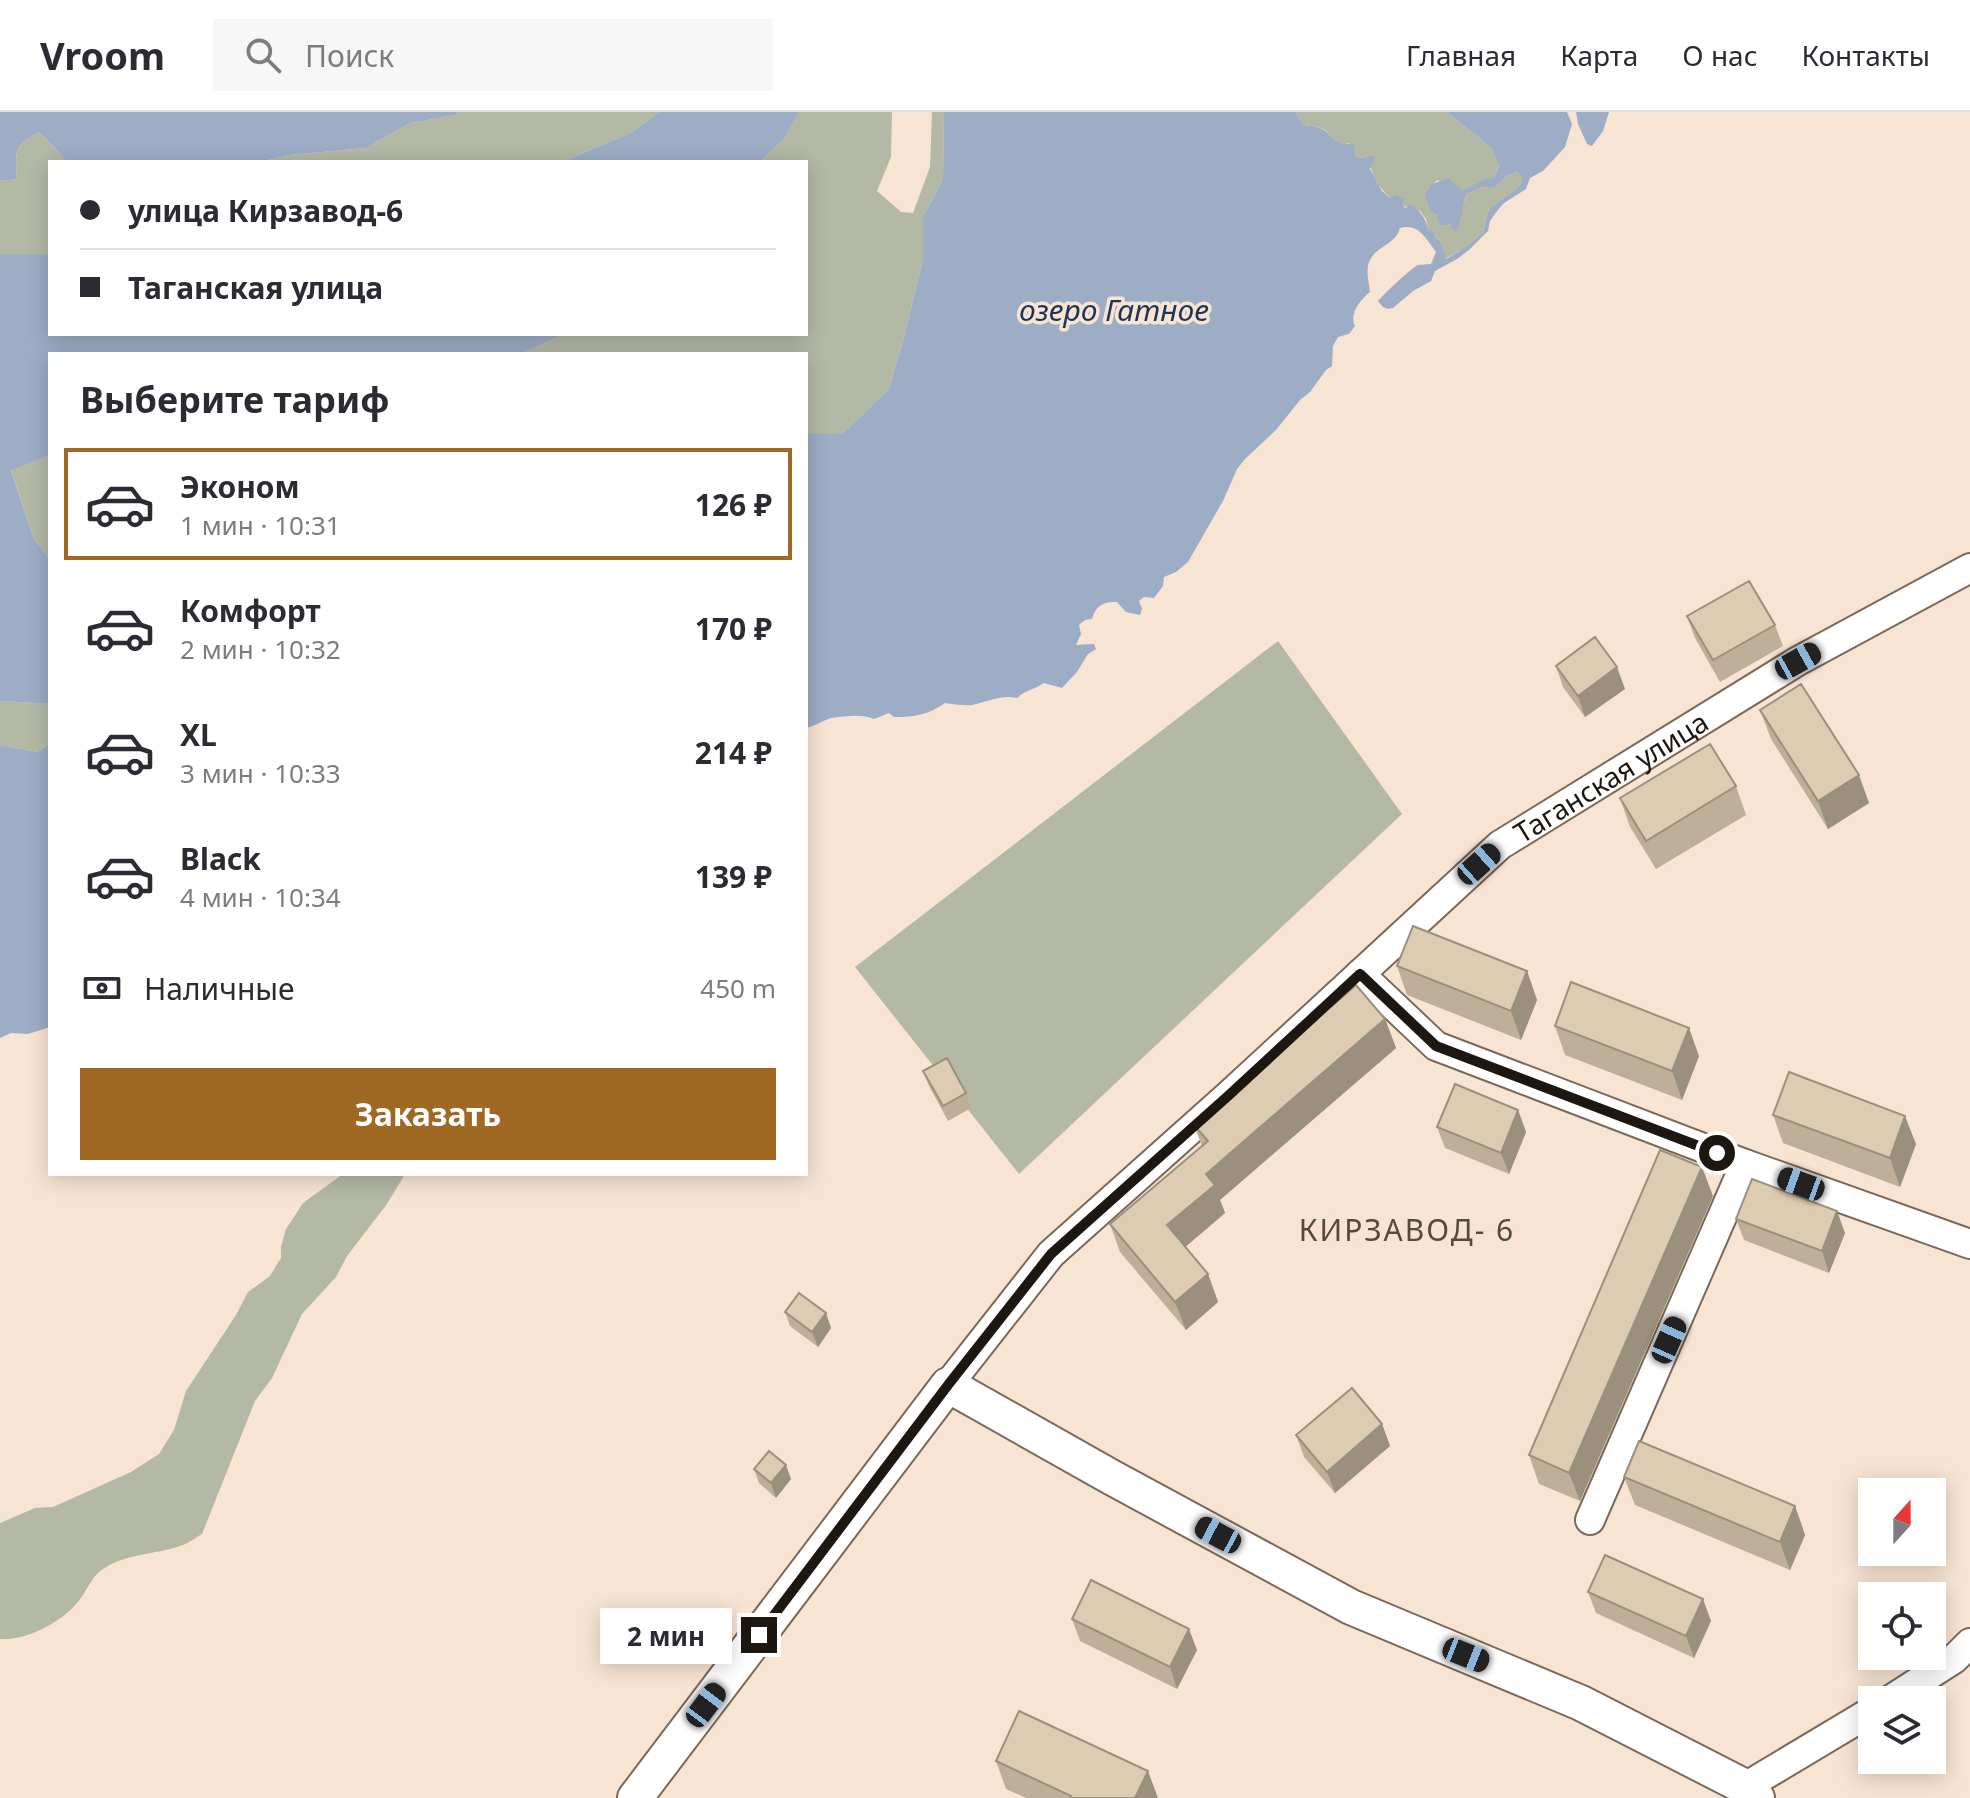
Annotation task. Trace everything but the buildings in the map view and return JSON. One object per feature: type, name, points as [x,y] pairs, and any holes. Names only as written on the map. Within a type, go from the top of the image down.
[{"type":"main road","points":[[948,1385],[1351,1607],[1581,1703],[1751,1793]]},
{"type":"main road","name":"Таганская улица","points":[[635,1798],[948,1385]]},
{"type":"street","name":"Таганская улица","points":[[948,1385],[1051,1254],[1500,845],[1798,661],[1970,568]]},
{"type":"street","points":[[1360,974],[1436,1046],[1745,1164],[1970,1244]]},
{"type":"street","points":[[1590,1520],[1745,1164]]},
{"type":"street","points":[[1912,1686],[1954,1659],[1970,1643]]},
{"type":"street","points":[[1751,1793],[1858,1720]]},
{"type":"green space","points":[[459,112],[660,112],[630,133],[567,160],[268,160],[366,148],[410,123]]},
{"type":"green space","points":[[799,112],[892,112],[891,157],[877,191],[901,212],[913,213],[930,167],[932,112],[944,112],[943,179],[923,217],[923,259],[889,389],[842,434],[808,434],[808,352],[524,352],[560,336],[808,336],[808,160],[762,160],[785,138]]},
{"type":"green space","points":[[1295,112],[1447,112],[1491,148],[1499,164],[1494,178],[1467,190],[1438,180],[1433,184],[1427,197],[1443,226],[1452,226],[1460,221],[1467,194],[1482,187],[1497,186],[1506,176],[1517,172],[1522,182],[1489,208],[1483,232],[1445,259],[1440,240],[1428,229],[1420,211],[1392,199],[1379,185],[1369,156],[1355,156],[1350,143],[1338,143],[1324,129],[1304,125]]},
{"type":"green space","points":[[39,132],[65,160],[48,160],[48,254],[0,254],[0,181],[17,179],[18,150]]},
{"type":"green space","points":[[48,456],[48,557],[33,537],[11,469]]},
{"type":"green space","points":[[1278,641],[1402,814],[1019,1174],[855,967]]},
{"type":"green space","points":[[0,701],[48,704],[48,744],[38,752],[0,745]]},
{"type":"green space","points":[[340,1176],[404,1176],[387,1204],[347,1256],[336,1277],[302,1314],[272,1378],[255,1401],[202,1534],[183,1545],[112,1564],[99,1573],[70,1610],[52,1624],[21,1637],[0,1639],[0,1523],[35,1508],[53,1507],[131,1472],[159,1454],[174,1430],[186,1391],[248,1292],[270,1276],[281,1258],[286,1229],[303,1203]]},
{"type":"water","points":[[0,112],[459,112],[410,123],[366,148],[268,160],[65,160],[39,132],[20,146],[16,162],[17,179],[0,181]]},
{"type":"water","points":[[660,112],[799,112],[785,138],[762,160],[567,160],[630,133]]},
{"type":"water","name":"озеро Гатное","points":[[944,112],[1295,112],[1304,125],[1322,129],[1340,143],[1354,143],[1355,156],[1374,155],[1370,169],[1382,191],[1390,198],[1396,195],[1404,198],[1403,206],[1406,208],[1410,205],[1420,212],[1428,229],[1440,240],[1446,259],[1483,232],[1489,208],[1522,182],[1517,172],[1506,176],[1497,186],[1482,187],[1467,194],[1456,231],[1450,224],[1440,224],[1438,215],[1430,210],[1425,194],[1432,184],[1448,178],[1462,190],[1467,189],[1485,179],[1494,178],[1499,165],[1491,148],[1447,112],[1567,112],[1572,124],[1565,147],[1543,171],[1530,178],[1526,189],[1504,203],[1490,221],[1488,231],[1469,250],[1435,271],[1431,281],[1393,308],[1383,307],[1378,301],[1414,267],[1431,264],[1436,252],[1421,233],[1407,227],[1400,228],[1395,238],[1373,255],[1368,268],[1370,292],[1354,312],[1355,326],[1349,334],[1338,337],[1333,346],[1332,366],[1237,469],[1223,501],[1188,562],[1164,577],[1163,586],[1154,598],[1144,597],[1139,601],[1142,609],[1140,615],[1126,612],[1117,602],[1108,602],[1098,608],[1092,619],[1079,625],[1081,634],[1076,645],[1094,644],[1096,649],[1088,654],[1062,688],[1044,683],[1017,698],[1000,698],[969,705],[945,703],[927,713],[908,716],[894,717],[889,713],[874,719],[837,717],[808,727],[808,434],[842,434],[889,389],[923,259],[923,217],[943,179]]},
{"type":"water","points":[[1576,112],[1609,112],[1603,131],[1592,146],[1587,144]]},
{"type":"water","points":[[0,254],[48,254],[48,336],[560,336],[524,352],[48,352],[48,456],[11,470],[33,537],[48,557],[48,704],[0,701]]},
{"type":"water","points":[[48,744],[48,1028],[28,1034],[11,1033],[0,1038],[0,745],[38,752]]},
{"type":"district","name":"КИРЗАВОД- 6","points":[[1407,1229]]},
{"type":"route","points":[[759,1635],[1051,1254],[1360,974],[1436,1046],[1717,1153]]}]
